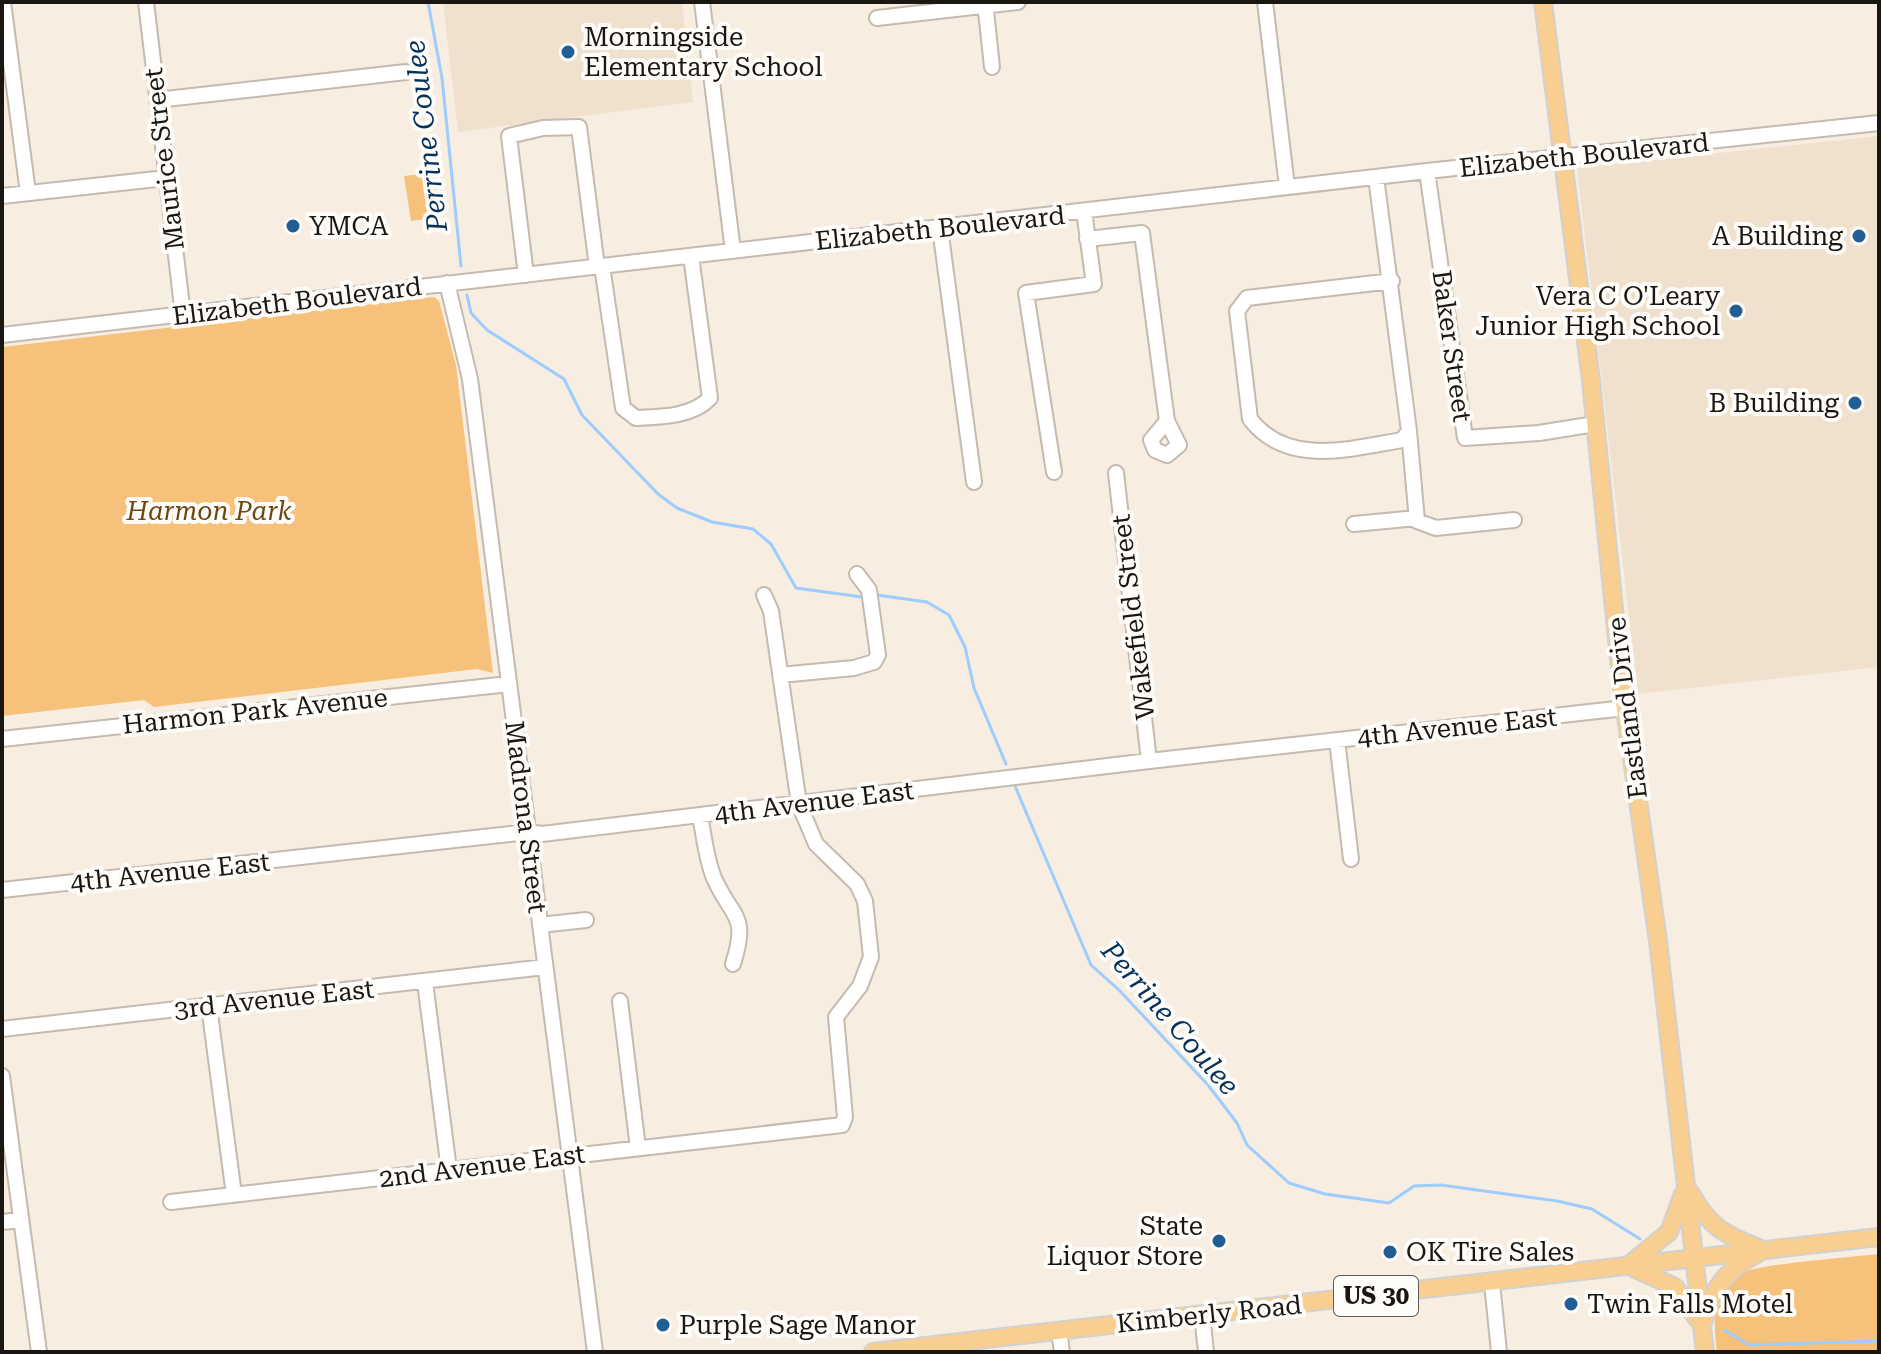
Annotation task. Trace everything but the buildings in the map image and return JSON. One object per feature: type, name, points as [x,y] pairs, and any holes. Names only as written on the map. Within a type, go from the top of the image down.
[{"type":"main road","name":"Eastland Drive","points":[[1543,2],[1595,424],[1625,708],[1658,941],[1701,1329]]},
{"type":"main road","points":[[1686,1184],[1712,1225],[1729,1237],[1764,1250]]},
{"type":"main road","points":[[1628,1267],[1669,1232],[1678,1215],[1686,1184]]},
{"type":"main road","name":"Kimberly Road","points":[[873,1352],[922,1349],[1879,1237]]},
{"type":"main road","points":[[1701,1329],[1714,1287],[1743,1261],[1764,1250]]},
{"type":"main road","points":[[1628,1267],[1650,1273],[1685,1296],[1701,1329],[1705,1352]]},
{"type":"street","points":[[3,2],[28,193]]},
{"type":"street","name":"Maurice Street","points":[[146,2],[183,315]]},
{"type":"street","points":[[702,2],[733,251]]},
{"type":"street","points":[[877,18],[1018,2]]},
{"type":"street","points":[[1265,2],[1287,187]]},
{"type":"street","points":[[985,4],[992,67]]},
{"type":"street","points":[[157,100],[406,72]]},
{"type":"street","name":"Elizabeth Boulevard","points":[[2,335],[1427,171],[1879,123]]},
{"type":"street","points":[[526,275],[509,136],[543,128],[579,127],[623,408],[636,418],[659,417],[700,409],[710,398],[691,256]]},
{"type":"street","name":"Baker Street","points":[[1427,171],[1465,438],[1595,424]]},
{"type":"street","points":[[1376,177],[1392,281],[1417,518]]},
{"type":"street","points":[[2,196],[166,178]]},
{"type":"street","points":[[1054,472],[1026,293],[1094,284],[1084,211]]},
{"type":"street","points":[[940,228],[974,482]]},
{"type":"street","points":[[1087,239],[1142,233],[1167,421]]},
{"type":"street","points":[[1392,281],[1247,298],[1237,311],[1250,419],[1273,440],[1304,452],[1402,440],[1409,431]]},
{"type":"street","name":"Madrona Street","points":[[447,283],[470,379],[595,1352]]},
{"type":"street","name":"Wakefield Street","points":[[1116,473],[1149,761]]},
{"type":"street","points":[[1354,524],[1417,518],[1436,528],[1514,520]]},
{"type":"street","points":[[780,675],[854,668],[874,662],[878,655],[869,590],[857,574]]},
{"type":"street","points":[[764,595],[771,611],[799,804]]},
{"type":"street","name":"Harmon Park Avenue","points":[[2,739],[509,684]]},
{"type":"street","name":"4th Avenue East","points":[[2,890],[528,832],[542,834],[1625,708]]},
{"type":"street","points":[[1337,740],[1351,859]]},
{"type":"street","name":"2nd Avenue East","points":[[171,1202],[568,1155],[794,1133],[842,1125],[845,1117],[836,1017],[860,986],[871,957],[861,892],[816,844],[799,804]]},
{"type":"street","points":[[700,816],[713,876],[740,923],[741,937],[733,964]]},
{"type":"street","points":[[540,925],[586,920]]},
{"type":"street","name":"3rd Avenue East","points":[[2,1029],[545,967]]},
{"type":"street","points":[[425,982],[449,1170]]},
{"type":"street","points":[[620,1001],[638,1148]]},
{"type":"street","points":[[209,1006],[234,1195]]},
{"type":"street","points":[[2,1076],[39,1352]]},
{"type":"street","points":[[2,1222],[21,1220]]},
{"type":"street","points":[[1492,1283],[1499,1352]]},
{"type":"street","points":[[1202,1315],[1206,1352]]},
{"type":"street","points":[[1059,1331],[1062,1352]]},
{"type":"shaded area","name":"Morningside Elementary School","points":[[443,2],[682,2],[693,102],[458,132]]},
{"type":"shaded area","name":"Vera C O'Leary Junior High School","points":[[1879,136],[1879,667],[1638,694],[1577,168]]},
{"type":"green space","points":[[433,173],[440,217],[411,221],[404,176]]},
{"type":"green space","name":"Harmon Park","points":[[434,297],[439,301],[456,365],[493,673],[477,669],[154,707],[144,700],[2,716],[2,347]]},
{"type":"green space","points":[[1879,1254],[1879,1352],[1717,1352],[1716,1309],[1724,1289],[1739,1274],[1784,1264]]},
{"type":"waterway","name":"Perrine Coulee","points":[[428,2],[442,78],[461,266]]},
{"type":"waterway","name":"Perrine Coulee","points":[[467,295],[471,313],[487,330],[564,379],[582,415],[658,494],[677,508],[712,522],[753,529],[771,544],[796,588],[862,597]]},
{"type":"waterway","name":"Perrine Coulee","points":[[877,595],[927,602],[949,615],[965,647],[974,688],[1006,764]]},
{"type":"waterway","name":"Perrine Coulee","points":[[1015,786],[1091,965],[1119,990],[1208,1085],[1237,1123],[1247,1145],[1289,1183],[1325,1194],[1389,1203],[1414,1186],[1441,1185],[1557,1201],[1592,1209],[1640,1239]]},
{"type":"waterway","name":"Perrine Coulee","points":[[1724,1330],[1749,1345],[1879,1341]]},
{"type":"place","name":"Morningside Elementary School","points":[[568,52]]},
{"type":"place","name":"YMCA","points":[[293,226]]},
{"type":"place","name":"A Building","points":[[1859,236]]},
{"type":"place","name":"Vera C O'Leary Junior High School","points":[[1736,311]]},
{"type":"place","name":"B Building","points":[[1855,403]]},
{"type":"place","name":"State Liquor Store","points":[[1219,1241]]},
{"type":"place","name":"OK Tire Sales","points":[[1390,1252]]},
{"type":"place","name":"Twin Falls Motel","points":[[1571,1304]]},
{"type":"place","name":"Purple Sage Manor","points":[[663,1325]]}]
